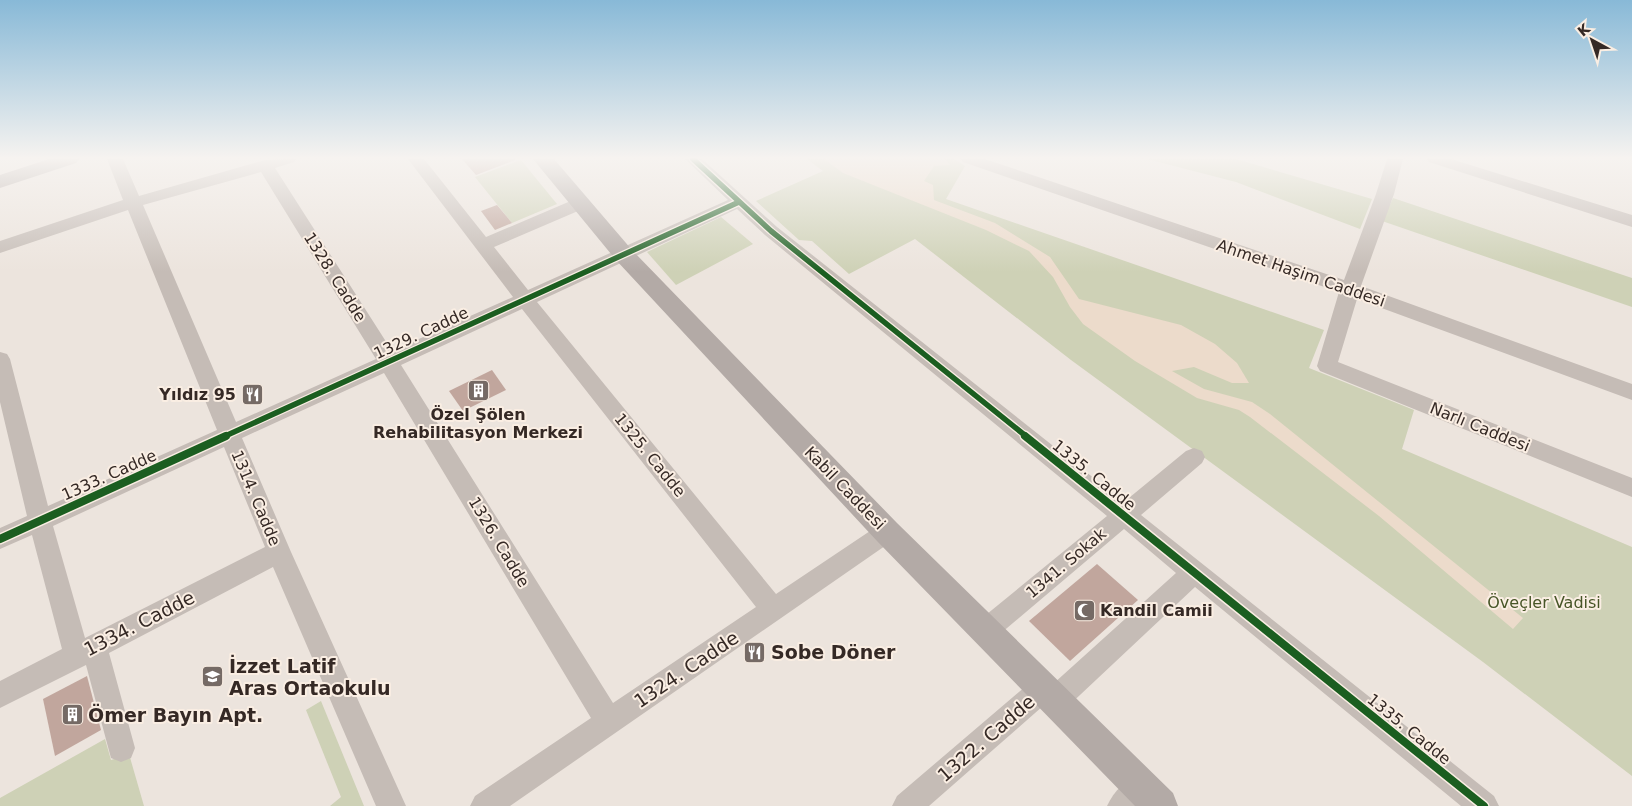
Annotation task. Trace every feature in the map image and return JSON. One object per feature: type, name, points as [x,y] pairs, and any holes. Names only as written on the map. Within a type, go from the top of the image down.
[{"type":"main road","name":"Kabil Caddesi","points":[[573,197],[624,255],[887,532],[1048,695],[1141,800]]},
{"type":"street","name":"1314. Cadde","points":[[130,197],[279,552],[391,806]]},
{"type":"street","points":[[0,248],[154,197]]},
{"type":"street","name":"1328. Cadde","points":[[285,197],[389,363]]},
{"type":"street","name":"1325. Cadde","points":[[445,197],[525,300],[774,610]]},
{"type":"street","name":"1335. Cadde","points":[[733,197],[789,246],[1484,806]]},
{"type":"street","name":"Ahmet Haşim Caddesi","points":[[1078,197],[1350,290],[1632,392]]},
{"type":"street","points":[[1350,290],[1384,197]]},
{"type":"street","points":[[1555,197],[1632,221]]},
{"type":"street","name":"1329. Cadde","points":[[230,436],[739,202]]},
{"type":"street","points":[[483,245],[579,204]]},
{"type":"street","name":"Narlı Caddesi","points":[[1350,290],[1328,366],[1632,488]]},
{"type":"street","points":[[0,359],[40,521],[121,748]]},
{"type":"street","name":"1326. Cadde","points":[[389,363],[609,722]]},
{"type":"street","name":"1333. Cadde","points":[[0,539],[230,436]]},
{"type":"street","name":"1341. Sokak","points":[[985,631],[1194,457]]},
{"type":"street","name":"1324. Cadde","points":[[485,806],[887,532]]},
{"type":"street","name":"1334. Cadde","points":[[0,695],[279,552]]},
{"type":"street","name":"1322. Cadde","points":[[907,806],[1048,695],[1193,573]]},
{"type":"green space","points":[[491,197],[551,197],[557,204],[512,223]]},
{"type":"green space","name":"Öveçler Vadisi","points":[[766,197],[947,197],[946,199],[1324,330],[1309,368],[1414,410],[1402,449],[1632,547],[1632,776],[1483,662],[1071,360],[915,239],[849,274],[812,241],[799,240],[756,201]]},
{"type":"green space","points":[[1275,197],[1364,197],[1372,199],[1360,229]]},
{"type":"green space","points":[[1393,198],[1632,278],[1632,307],[1382,221]]},
{"type":"green space","points":[[721,217],[753,244],[676,285],[647,252]]},
{"type":"green space","points":[[321,701],[364,806],[330,806],[341,797],[306,710]]},
{"type":"green space","points":[[105,739],[111,760],[129,754],[144,806],[0,806],[0,798]]},
{"type":"shaded area","points":[[902,197],[934,197],[934,200],[995,223],[1050,257],[1079,299],[1181,325],[1215,344],[1237,363],[1249,383],[1232,383],[1194,367],[1172,371],[1204,389],[1252,402],[1270,414],[1523,618],[1513,629],[1379,516],[1250,417],[1239,410],[1197,398],[1135,361],[1083,324],[1070,307],[1053,277],[1029,251],[986,230]]},
{"type":"building","points":[[497,205],[512,223],[495,230],[481,211]]},
{"type":"building","name":"Özel Şölen Rehabilitasyon Merkezi","points":[[492,370],[506,390],[463,411],[449,391]]},
{"type":"building","name":"Kandil Camii","points":[[1097,564],[1138,600],[1070,661],[1029,621]]},
{"type":"building","name":"Ömer Bayın Apt.","points":[[87,676],[101,730],[55,756],[43,699]]},
{"type":"cycle path","points":[[734,197],[771,231],[1484,806]]},
{"type":"cycle path","points":[[0,539],[739,202]]},
{"type":"place","name":"Özel Şölen Rehabilitasyon Merkezi","points":[[478,390]]},
{"type":"place","name":"Yıldız 95","points":[[252,394]]},
{"type":"place","name":"Kandil Camii","points":[[1084,610]]},
{"type":"place","name":"Sobe Döner","points":[[755,652]]},
{"type":"place","name":"İzzet Latif Aras Ortaokulu","points":[[213,677]]},
{"type":"place","name":"Ömer Bayın Apt.","points":[[72,715]]}]
